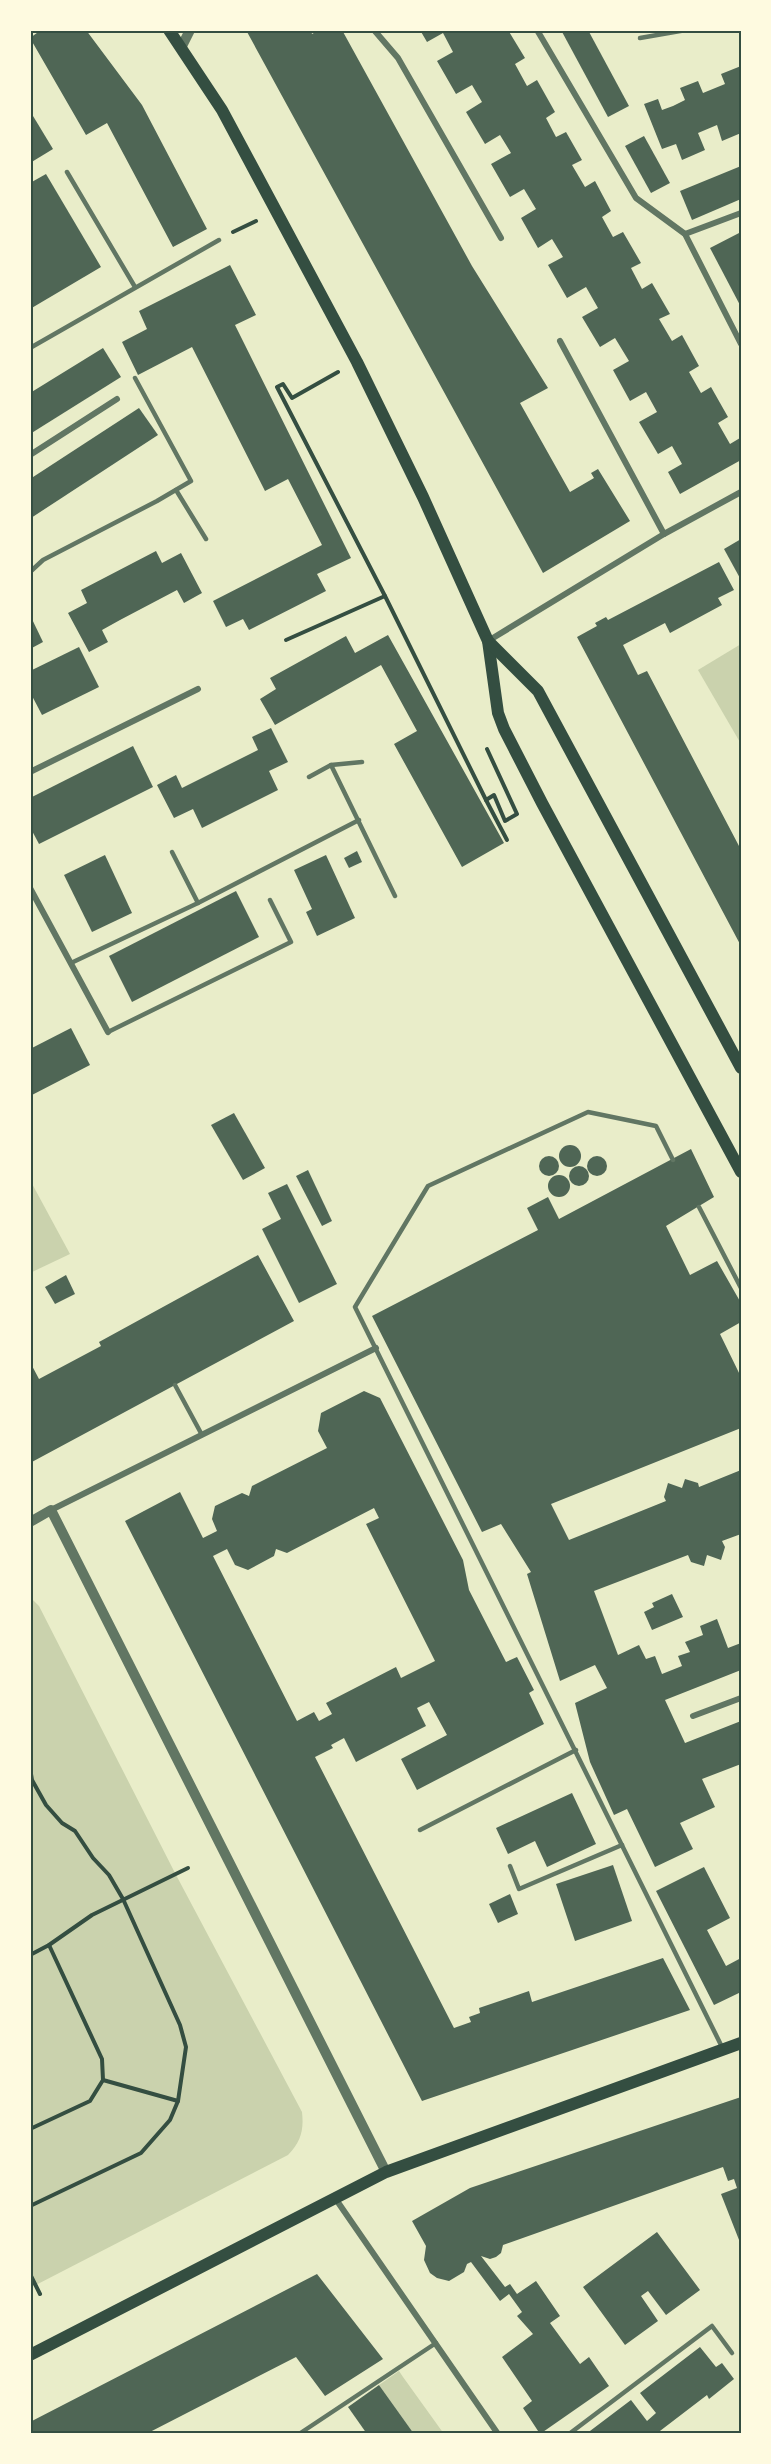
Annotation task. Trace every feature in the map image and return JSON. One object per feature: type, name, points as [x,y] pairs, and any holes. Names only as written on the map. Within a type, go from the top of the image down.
[{"type":"main road","points":[[169,30],[222,110],[357,362],[423,498],[488,641],[498,713],[504,729],[741,1172]]},
{"type":"main road","points":[[488,641],[538,691],[741,1068]]},
{"type":"main road","points":[[30,2355],[386,2172],[741,2043]]},
{"type":"street","points":[[181,48],[190,30]]},
{"type":"street","points":[[374,30],[398,58],[501,238]]},
{"type":"street","points":[[537,30],[636,198],[685,234],[741,344]]},
{"type":"street","points":[[685,234],[741,213]]},
{"type":"street","points":[[560,341],[664,534]]},
{"type":"street","points":[[30,455],[117,399]]},
{"type":"street","points":[[488,641],[664,534],[741,492]]},
{"type":"street","points":[[30,771],[198,689]]},
{"type":"street","points":[[30,888],[108,1032]]},
{"type":"street","points":[[30,1522],[376,1348]]},
{"type":"street","points":[[51,1510],[386,2172]]},
{"type":"street","points":[[693,1716],[741,1698]]},
{"type":"street","points":[[335,2197],[498,2434]]},
{"type":"lane","points":[[640,38],[686,30]]},
{"type":"lane","points":[[67,172],[135,287]]},
{"type":"lane","points":[[30,348],[219,240]]},
{"type":"lane","points":[[30,572],[43,560],[191,481],[135,378]]},
{"type":"lane","points":[[176,490],[206,539]]},
{"type":"lane","points":[[309,777],[331,765],[362,762]]},
{"type":"lane","points":[[331,765],[395,896]]},
{"type":"lane","points":[[70,963],[198,903],[359,820]]},
{"type":"lane","points":[[172,852],[198,903]]},
{"type":"lane","points":[[108,1032],[291,942],[270,900]]},
{"type":"lane","points":[[673,1160],[656,1126],[588,1112],[428,1186],[355,1307],[723,2050]]},
{"type":"lane","points":[[699,1207],[741,1288]]},
{"type":"lane","points":[[176,1385],[202,1435]]},
{"type":"lane","points":[[420,1830],[576,1750]]},
{"type":"lane","points":[[510,1866],[519,1889],[622,1845]]},
{"type":"lane","points":[[568,2434],[712,2326],[732,2353]]},
{"type":"lane","points":[[299,2434],[436,2343]]},
{"type":"path","points":[[219,240],[275,211]]},
{"type":"path","points":[[357,362],[292,398],[283,384],[277,387],[507,840]]},
{"type":"path","points":[[286,640],[385,596]]},
{"type":"path","points":[[486,800],[494,795],[505,821]]},
{"type":"path","points":[[30,1768],[32,1780],[46,1805],[62,1823],[75,1831],[93,1858],[109,1875],[123,1899],[180,2025],[186,2047],[178,2101],[170,2120],[141,2152],[30,2206]]},
{"type":"path","points":[[30,1955],[49,1945],[92,1915],[188,1868]]},
{"type":"path","points":[[30,2129],[90,2101],[103,2080],[102,2059],[49,1945]]},
{"type":"path","points":[[103,2080],[178,2101]]},
{"type":"path","points":[[30,2274],[40,2294]]},
{"type":"green space","points":[[741,644],[741,744],[698,670]]},
{"type":"green space","points":[[30,1180],[70,1254],[30,1273]]},
{"type":"green space","points":[[30,1597],[39,1606],[175,1873],[302,2112],[303,2118],[299,2140],[288,2155],[30,2288]]},
{"type":"green space","points":[[399,2371],[444,2434],[414,2434],[379,2385]]},
{"type":"building","points":[[41,30],[86,30],[142,105],[207,229],[173,247],[107,123],[86,135],[30,38]]},
{"type":"building","points":[[246,30],[311,30],[312,34],[319,30],[342,30],[472,266],[548,388],[520,403],[570,492],[594,478],[591,473],[598,469],[630,521],[543,573]]},
{"type":"building","points":[[420,30],[495,30],[497,32],[508,30],[525,58],[515,64],[527,86],[537,80],[555,112],[546,118],[556,137],[566,132],[582,160],[572,165],[585,187],[595,181],[611,211],[602,217],[613,237],[623,232],[641,263],[631,268],[642,289],[652,283],[670,314],[659,319],[672,341],[682,335],[699,366],[689,372],[701,393],[711,387],[728,417],[718,423],[730,444],[740,438],[741,440],[741,460],[680,494],[668,472],[682,464],[672,446],[658,454],[639,422],[657,412],[646,392],[630,401],[613,370],[629,361],[615,338],[600,347],[582,317],[598,308],[586,287],[567,298],[548,265],[563,257],[552,239],[538,248],[521,218],[536,209],[524,189],[510,197],[491,164],[511,153],[500,135],[485,144],[466,112],[482,102],[472,85],[456,94],[437,61],[453,52],[443,33],[427,42]]},
{"type":"building","points":[[561,30],[588,30],[629,106],[608,117]]},
{"type":"building","points":[[741,66],[741,133],[722,141],[717,125],[698,133],[705,150],[682,160],[676,144],[662,149],[644,104],[658,99],[662,110],[673,106],[685,100],[680,88],[698,81],[703,93],[725,84],[721,74]]},
{"type":"building","points":[[30,111],[53,149],[30,163]]},
{"type":"building","points":[[644,136],[670,183],[651,193],[625,146]]},
{"type":"building","points":[[741,166],[741,199],[692,220],[680,191]]},
{"type":"building","points":[[46,174],[101,267],[30,309],[30,183]]},
{"type":"building","points":[[741,232],[741,307],[710,248]]},
{"type":"building","points":[[230,265],[256,315],[235,325],[351,558],[317,574],[326,591],[249,630],[243,619],[226,627],[213,601],[322,545],[288,479],[265,491],[192,347],[138,375],[122,342],[147,329],[139,311]]},
{"type":"building","points":[[103,348],[121,377],[30,434],[30,393]]},
{"type":"building","points":[[139,408],[158,435],[31,518],[30,479]]},
{"type":"building","points":[[741,539],[741,580],[724,549]]},
{"type":"building","points":[[156,551],[162,563],[181,553],[202,593],[184,603],[177,590],[102,630],[108,642],[89,652],[68,613],[87,603],[81,590]]},
{"type":"building","points":[[719,562],[734,590],[718,598],[722,605],[670,633],[665,623],[623,645],[638,675],[647,671],[739,846],[741,845],[741,946],[577,637],[597,626],[595,623],[606,617],[608,620]]},
{"type":"building","points":[[30,615],[43,642],[30,649]]},
{"type":"building","points":[[388,635],[504,843],[462,867],[394,744],[417,731],[381,665],[275,725],[260,699],[276,689],[270,678],[346,636],[355,653]]},
{"type":"building","points":[[79,647],[99,687],[42,715],[30,692],[30,671]]},
{"type":"building","points":[[271,728],[288,762],[269,771],[278,790],[202,828],[193,809],[174,818],[157,785],[176,775],[182,788],[258,750],[252,737]]},
{"type":"building","points":[[133,746],[153,787],[39,844],[30,827],[30,798]]},
{"type":"building","points":[[357,851],[362,862],[349,868],[344,858]]},
{"type":"building","points":[[105,855],[132,913],[92,932],[64,875]]},
{"type":"building","points":[[326,855],[355,918],[317,936],[306,912],[312,909],[294,870]]},
{"type":"building","points":[[236,891],[259,937],[132,1002],[109,956]]},
{"type":"building","points":[[71,1028],[90,1065],[30,1096],[30,1049]]},
{"type":"building","points":[[234,1113],[265,1168],[243,1180],[211,1125]]},
{"type":"building","points":[[570,1145],[578,1148],[581,1156],[578,1164],[570,1167],[562,1164],[559,1156],[562,1148]]},
{"type":"building","points":[[691,1149],[714,1197],[666,1226],[690,1275],[717,1261],[741,1303],[741,1322],[720,1334],[741,1377],[741,1428],[551,1504],[569,1540],[666,1501],[664,1497],[668,1483],[682,1488],[685,1479],[698,1483],[699,1487],[741,1470],[741,1534],[722,1541],[725,1547],[721,1560],[707,1555],[704,1566],[691,1562],[688,1555],[594,1591],[618,1655],[639,1645],[646,1659],[655,1656],[662,1674],[682,1666],[678,1656],[690,1652],[685,1642],[703,1635],[700,1626],[717,1619],[728,1648],[741,1643],[741,1670],[665,1700],[685,1743],[741,1721],[741,1764],[702,1779],[715,1807],[680,1823],[693,1849],[655,1867],[627,1809],[614,1815],[590,1762],[575,1703],[607,1688],[595,1665],[560,1681],[527,1574],[531,1572],[501,1524],[482,1532],[372,1316],[538,1230],[527,1208],[548,1197],[559,1219]]},
{"type":"building","points":[[549,1156],[556,1159],[559,1166],[556,1173],[549,1176],[542,1173],[539,1166],[542,1159]]},
{"type":"building","points":[[597,1156],[604,1159],[607,1166],[604,1173],[597,1176],[590,1173],[587,1166],[590,1159]]},
{"type":"building","points":[[579,1166],[586,1169],[589,1176],[586,1183],[579,1186],[572,1183],[569,1176],[572,1169]]},
{"type":"building","points":[[308,1170],[332,1221],[322,1226],[296,1176]]},
{"type":"building","points":[[559,1175],[567,1178],[570,1186],[567,1194],[559,1197],[551,1194],[548,1186],[551,1178]]},
{"type":"building","points":[[287,1184],[337,1284],[299,1303],[262,1229],[281,1219],[268,1193]]},
{"type":"building","points":[[258,1255],[294,1321],[30,1463],[30,1362],[39,1379],[101,1346],[99,1342]]},
{"type":"building","points":[[66,1275],[75,1294],[55,1304],[45,1287]]},
{"type":"building","points":[[364,1391],[380,1398],[463,1560],[469,1590],[506,1662],[517,1657],[534,1690],[529,1693],[544,1724],[417,1790],[401,1759],[447,1735],[429,1702],[417,1708],[426,1726],[356,1762],[344,1738],[331,1745],[333,1748],[315,1757],[454,2028],[471,2022],[469,2017],[480,2013],[479,2008],[529,1991],[532,2002],[663,1958],[690,2010],[422,2101],[125,1521],[180,1492],[203,1538],[217,1531],[212,1519],[215,1506],[242,1493],[249,1496],[252,1486],[327,1448],[318,1431],[321,1413]],"holes":[[[374,1508],[379,1518],[366,1524],[435,1661],[401,1678],[396,1667],[326,1703],[332,1714],[319,1721],[314,1712],[297,1721],[213,1556],[227,1549],[235,1565],[248,1570],[274,1556],[276,1549],[287,1553]]]},
{"type":"building","points":[[672,1594],[683,1617],[652,1630],[644,1612],[654,1607],[652,1603]]},
{"type":"building","points":[[572,1793],[596,1844],[547,1867],[535,1841],[508,1854],[496,1828]]},
{"type":"building","points":[[613,1865],[632,1921],[575,1941],[556,1884]]},
{"type":"building","points":[[704,1867],[730,1918],[707,1930],[726,1966],[741,1958],[741,1992],[714,2005],[656,1891]]},
{"type":"building","points":[[510,1894],[518,1914],[498,1923],[489,1904]]},
{"type":"building","points":[[741,2097],[741,2245],[721,2194],[737,2188],[734,2179],[728,2181],[723,2167],[503,2245],[501,2253],[496,2257],[490,2259],[481,2256],[505,2287],[510,2284],[517,2294],[536,2281],[560,2316],[550,2323],[580,2364],[589,2357],[609,2386],[540,2434],[523,2408],[532,2401],[502,2357],[533,2334],[517,2316],[522,2312],[509,2294],[500,2301],[471,2262],[467,2264],[464,2272],[449,2281],[437,2278],[430,2273],[424,2260],[426,2246],[412,2221],[470,2188]]},
{"type":"building","points":[[657,2232],[700,2290],[666,2315],[648,2291],[641,2296],[658,2321],[625,2345],[583,2287]]},
{"type":"building","points":[[317,2274],[383,2359],[325,2396],[296,2357],[146,2434],[30,2434],[30,2422]]},
{"type":"building","points":[[700,2347],[716,2367],[722,2363],[734,2379],[709,2399],[707,2395],[656,2434],[586,2434],[631,2400],[647,2421],[656,2413],[640,2393]]},
{"type":"building","points":[[379,2385],[414,2434],[367,2434],[348,2407]]}]
